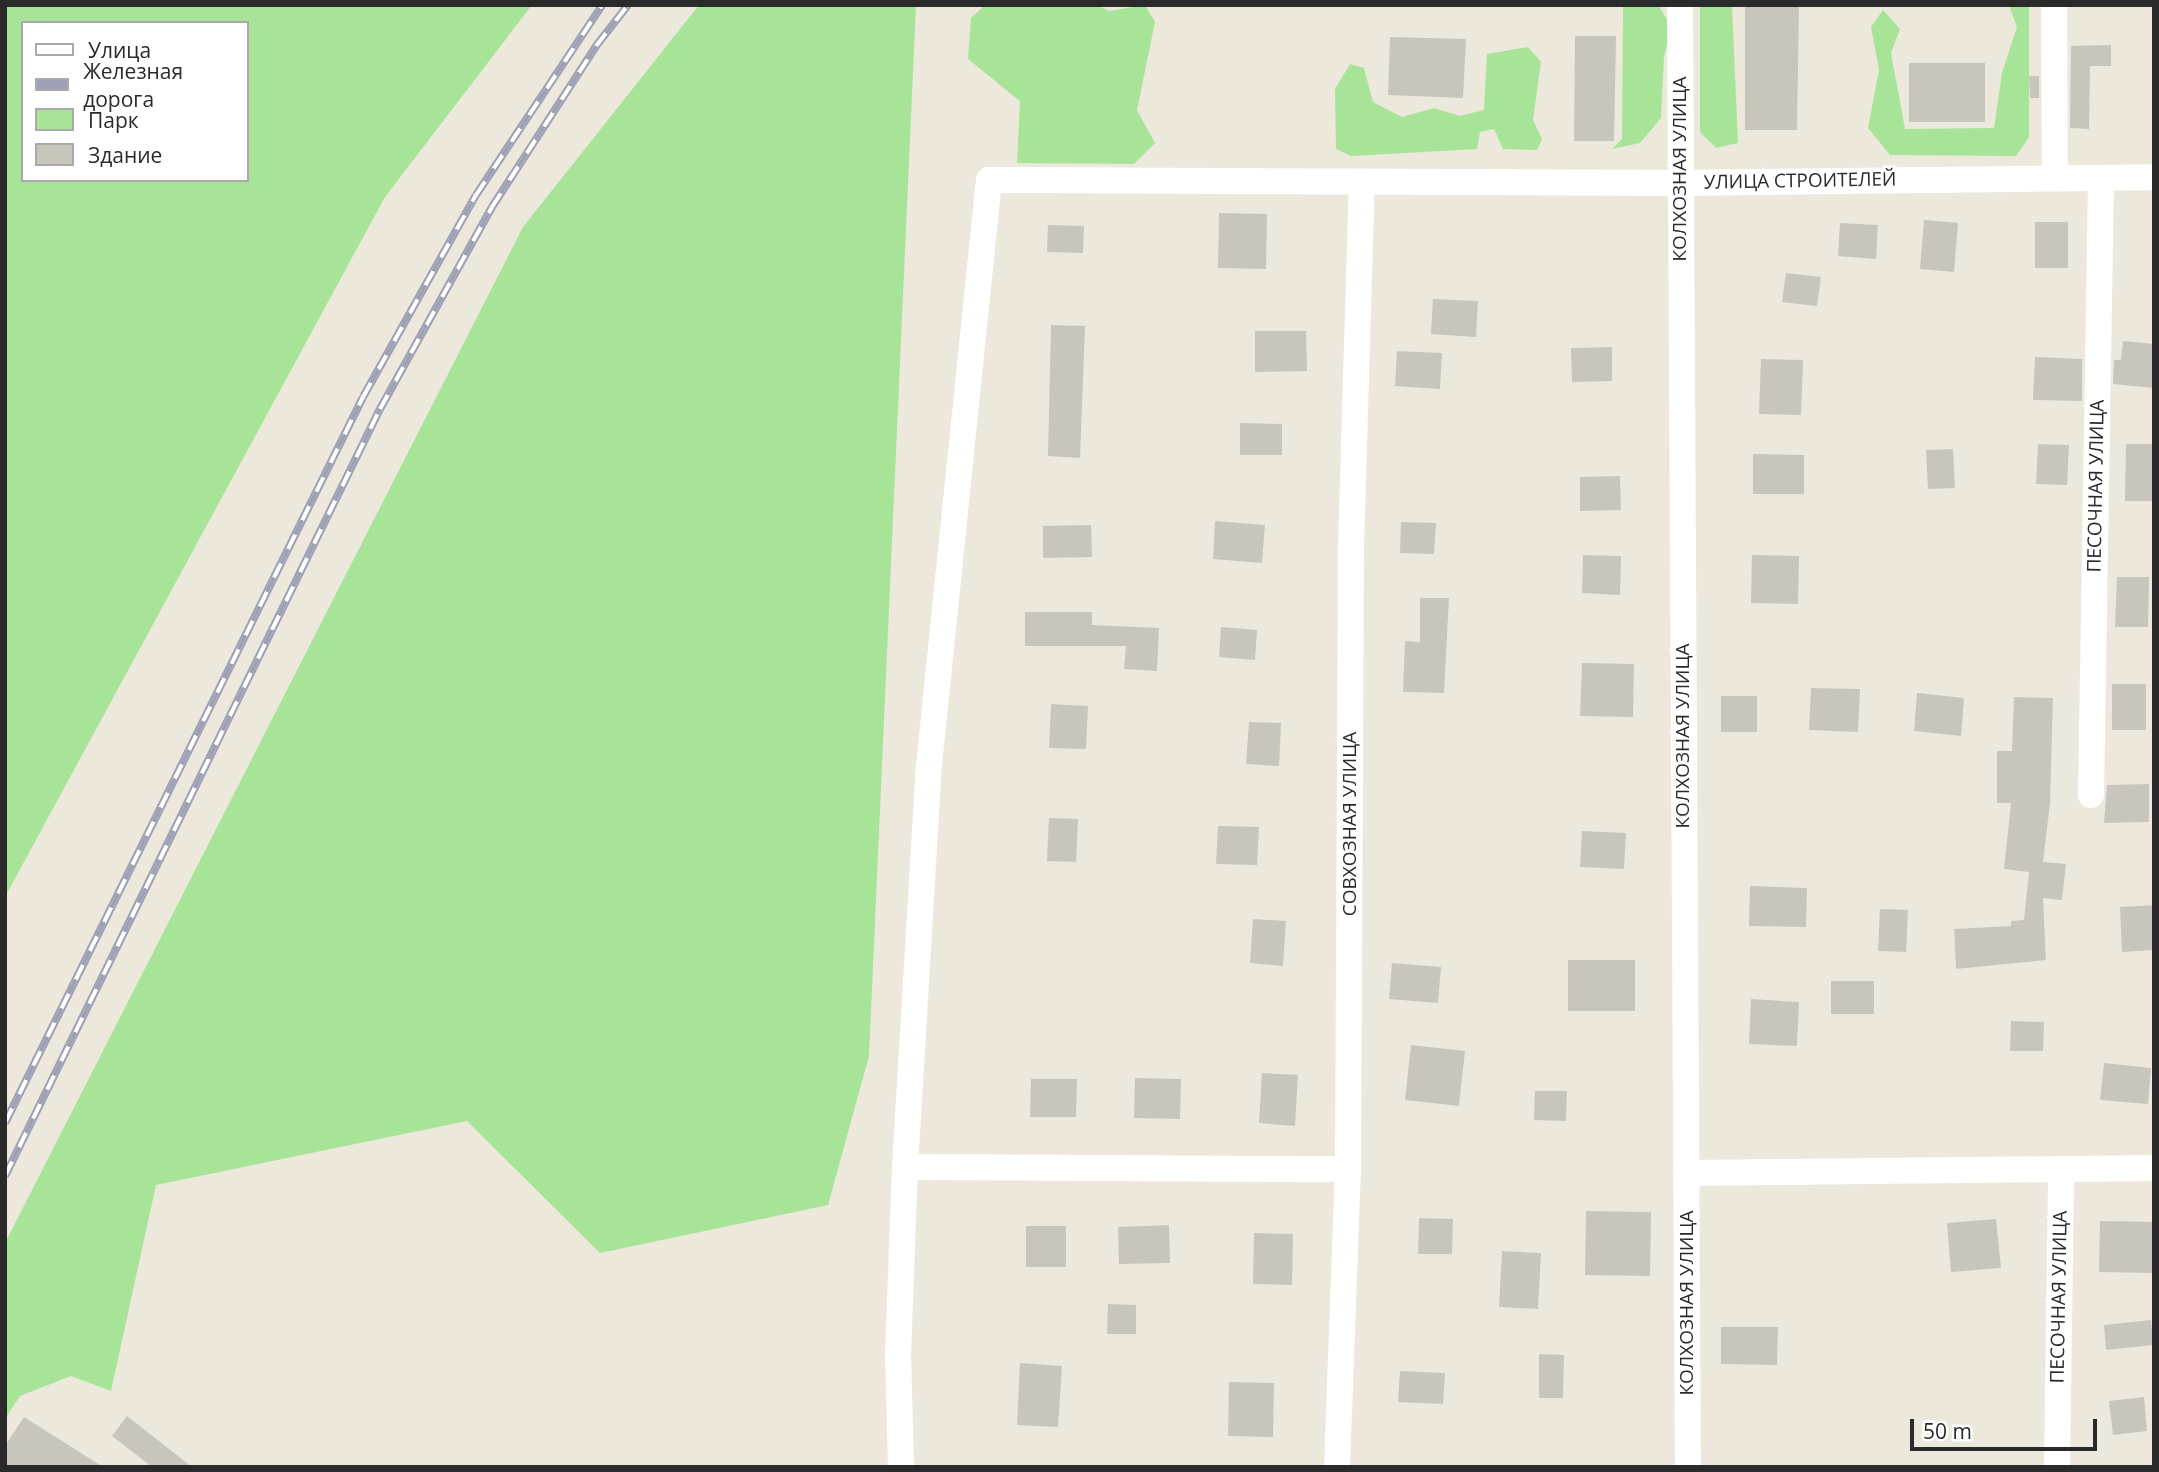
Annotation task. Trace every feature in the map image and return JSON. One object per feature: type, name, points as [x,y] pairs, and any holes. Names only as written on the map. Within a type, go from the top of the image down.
[{"type":"street","name":"КОЛХОЗНАЯ УЛИЦА","points":[[1680,5],[1688,1467]]},
{"type":"street","points":[[2054,5],[2055,178]]},
{"type":"street","name":"УЛИЦА СТРОИТЕЛЕЙ","points":[[905,1167],[928,775],[989,180],[1679,183],[2154,177]]},
{"type":"street","name":"ПЕСОЧНАЯ УЛИЦА","points":[[2091,795],[2101,178]]},
{"type":"street","name":"СОВХОЗНАЯ УЛИЦА","points":[[1337,1467],[1348,1169],[1351,547],[1362,182]]},
{"type":"street","points":[[901,1467],[898,1356],[905,1167],[1348,1169]]},
{"type":"street","points":[[1686,1173],[2154,1168]]},
{"type":"street","name":"ПЕСОЧНАЯ УЛИЦА","points":[[2057,1467],[2061,1169]]},
{"type":"green space","points":[[5,5],[532,5],[385,197],[5,897]]},
{"type":"green space","points":[[699,5],[916,5],[869,1056],[828,1205],[600,1253],[467,1121],[156,1185],[111,1391],[71,1376],[20,1396],[5,1419],[5,1243],[523,227]]},
{"type":"green space","points":[[985,5],[1098,5],[1109,11],[1145,5],[1155,22],[1137,110],[1155,143],[1134,164],[1017,163],[1020,101],[968,59],[971,18]]},
{"type":"green space","points":[[1623,5],[1658,5],[1672,27],[1664,56],[1661,118],[1640,143],[1612,149],[1622,139]]},
{"type":"green space","points":[[1700,5],[1732,5],[1738,143],[1716,148],[1700,132]]},
{"type":"green space","points":[[2009,5],[2029,5],[2029,137],[2016,156],[1890,155],[1868,128],[1879,70],[1871,27],[1883,10],[1900,29],[1891,53],[1905,129],[1994,128],[2002,73],[2017,27]]},
{"type":"green space","points":[[1528,47],[1541,62],[1533,120],[1542,139],[1537,150],[1503,149],[1494,129],[1480,132],[1477,149],[1351,156],[1336,149],[1335,89],[1350,64],[1364,68],[1373,102],[1402,117],[1434,108],[1460,116],[1484,110],[1487,54]]},
{"type":"building","points":[[1745,5],[1799,7],[1797,130],[1745,130]]},
{"type":"building","points":[[1575,36],[1616,36],[1614,141],[1574,141]]},
{"type":"building","points":[[1390,37],[1466,39],[1463,98],[1388,95]]},
{"type":"building","points":[[2111,45],[2111,66],[2090,66],[2089,129],[2070,128],[2071,46]]},
{"type":"building","points":[[1909,63],[1985,63],[1985,122],[1909,122]]},
{"type":"building","points":[[2029,76],[2039,76],[2039,98],[2030,98]]},
{"type":"building","points":[[1219,213],[1267,214],[1266,269],[1218,268]]},
{"type":"building","points":[[1924,220],[1958,223],[1954,272],[1920,269]]},
{"type":"building","points":[[2035,222],[2068,222],[2068,268],[2035,268]]},
{"type":"building","points":[[1840,223],[1878,225],[1876,259],[1838,256]]},
{"type":"building","points":[[1048,225],[1084,226],[1083,253],[1047,252]]},
{"type":"building","points":[[1786,273],[1821,277],[1817,306],[1782,302]]},
{"type":"building","points":[[1433,299],[1478,301],[1476,337],[1431,334]]},
{"type":"building","points":[[1051,325],[1085,326],[1080,458],[1048,456]]},
{"type":"building","points":[[1255,331],[1306,331],[1307,371],[1255,372]]},
{"type":"building","points":[[2123,341],[2154,344],[2154,388],[2113,384],[2114,360],[2121,360]]},
{"type":"building","points":[[1612,347],[1612,381],[1572,382],[1571,348]]},
{"type":"building","points":[[1397,351],[1442,353],[1440,389],[1395,386]]},
{"type":"building","points":[[2035,357],[2082,359],[2082,401],[2033,400]]},
{"type":"building","points":[[1761,359],[1803,360],[1801,415],[1759,414]]},
{"type":"building","points":[[1240,423],[1282,424],[1282,455],[1240,455]]},
{"type":"building","points":[[2038,444],[2069,445],[2067,485],[2036,484]]},
{"type":"building","points":[[2126,444],[2154,444],[2154,501],[2125,501]]},
{"type":"building","points":[[1953,449],[1955,488],[1928,489],[1926,450]]},
{"type":"building","points":[[1753,454],[1804,455],[1804,494],[1753,494]]},
{"type":"building","points":[[1620,476],[1621,510],[1580,511],[1580,477]]},
{"type":"building","points":[[1215,521],[1265,525],[1262,563],[1213,559]]},
{"type":"building","points":[[1401,522],[1436,523],[1434,554],[1400,553]]},
{"type":"building","points":[[1091,525],[1092,557],[1043,558],[1043,526]]},
{"type":"building","points":[[1583,555],[1621,556],[1620,595],[1582,593]]},
{"type":"building","points":[[1752,555],[1799,556],[1798,604],[1751,603]]},
{"type":"building","points":[[2117,577],[2149,577],[2148,627],[2115,627]]},
{"type":"building","points":[[1420,598],[1449,598],[1444,693],[1403,692],[1405,641],[1420,642]]},
{"type":"building","points":[[1025,612],[1092,612],[1092,625],[1159,628],[1157,671],[1124,669],[1126,646],[1025,646]]},
{"type":"building","points":[[1221,627],[1257,630],[1255,660],[1219,657]]},
{"type":"building","points":[[1582,663],[1634,664],[1633,717],[1580,716]]},
{"type":"building","points":[[2112,684],[2146,684],[2146,730],[2112,730]]},
{"type":"building","points":[[1811,688],[1860,689],[1858,732],[1809,730]]},
{"type":"building","points":[[1917,693],[1964,698],[1961,736],[1914,731]]},
{"type":"building","points":[[1721,696],[1757,696],[1757,732],[1721,732]]},
{"type":"building","points":[[2014,697],[2053,698],[2050,803],[2043,862],[2066,864],[2062,900],[2043,898],[2046,960],[1956,969],[1954,929],[2011,926],[2011,921],[2024,920],[2029,872],[2004,869],[2011,803],[1997,803],[1997,751],[2012,751]]},
{"type":"building","points":[[1051,704],[1088,706],[1086,749],[1049,748]]},
{"type":"building","points":[[1249,722],[1281,723],[1279,766],[1246,764]]},
{"type":"building","points":[[2149,784],[2149,822],[2104,823],[2107,785]]},
{"type":"building","points":[[1049,818],[1078,819],[1076,862],[1047,861]]},
{"type":"building","points":[[1218,826],[1259,827],[1257,865],[1216,864]]},
{"type":"building","points":[[1582,831],[1626,833],[1624,869],[1580,867]]},
{"type":"building","points":[[1750,886],[1807,888],[1806,927],[1749,926]]},
{"type":"building","points":[[2154,905],[2154,950],[2122,952],[2120,907]]},
{"type":"building","points":[[1880,909],[1908,910],[1906,952],[1878,951]]},
{"type":"building","points":[[1253,919],[1286,921],[1283,966],[1250,963]]},
{"type":"building","points":[[1568,960],[1635,960],[1635,1011],[1568,1011]]},
{"type":"building","points":[[1392,963],[1441,967],[1438,1003],[1389,999]]},
{"type":"building","points":[[1831,981],[1874,981],[1874,1014],[1831,1014]]},
{"type":"building","points":[[1751,999],[1799,1002],[1797,1046],[1749,1044]]},
{"type":"building","points":[[2011,1021],[2044,1022],[2043,1051],[2010,1051]]},
{"type":"building","points":[[1411,1045],[1465,1051],[1459,1106],[1405,1100]]},
{"type":"building","points":[[2104,1063],[2151,1068],[2148,1104],[2100,1100]]},
{"type":"building","points":[[1262,1073],[1298,1075],[1295,1126],[1259,1123]]},
{"type":"building","points":[[1135,1078],[1181,1079],[1180,1119],[1134,1118]]},
{"type":"building","points":[[1031,1079],[1077,1079],[1076,1117],[1030,1117]]},
{"type":"building","points":[[1535,1091],[1567,1091],[1566,1121],[1534,1120]]},
{"type":"building","points":[[1586,1211],[1651,1212],[1650,1276],[1585,1275]]},
{"type":"building","points":[[1419,1218],[1453,1219],[1452,1254],[1418,1254]]},
{"type":"building","points":[[1996,1219],[2001,1268],[1951,1272],[1947,1223]]},
{"type":"building","points":[[2100,1221],[2154,1222],[2154,1273],[2099,1272]]},
{"type":"building","points":[[1169,1225],[1170,1263],[1119,1264],[1118,1227]]},
{"type":"building","points":[[1026,1226],[1066,1226],[1066,1267],[1026,1267]]},
{"type":"building","points":[[1254,1233],[1293,1234],[1292,1285],[1253,1284]]},
{"type":"building","points":[[1502,1251],[1541,1253],[1538,1309],[1499,1307]]},
{"type":"building","points":[[1108,1304],[1136,1305],[1136,1334],[1107,1334]]},
{"type":"building","points":[[2151,1320],[2153,1345],[2106,1350],[2104,1325]]},
{"type":"building","points":[[1721,1327],[1778,1327],[1777,1365],[1721,1364]]},
{"type":"building","points":[[1539,1354],[1564,1355],[1563,1398],[1539,1398]]},
{"type":"building","points":[[1020,1363],[1062,1366],[1058,1427],[1017,1425]]},
{"type":"building","points":[[1400,1371],[1445,1373],[1443,1404],[1398,1402]]},
{"type":"building","points":[[1229,1382],[1274,1383],[1273,1437],[1228,1436]]},
{"type":"building","points":[[2144,1397],[2147,1431],[2113,1435],[2109,1401]]},
{"type":"building","points":[[127,1416],[192,1467],[152,1467],[112,1436]]},
{"type":"building","points":[[24,1417],[103,1467],[5,1467],[5,1446]]},
{"type":"railway","points":[[5,1123],[363,397],[476,195],[602,5]]},
{"type":"railway","points":[[5,1176],[380,409],[492,207],[596,46],[628,5]]}]
